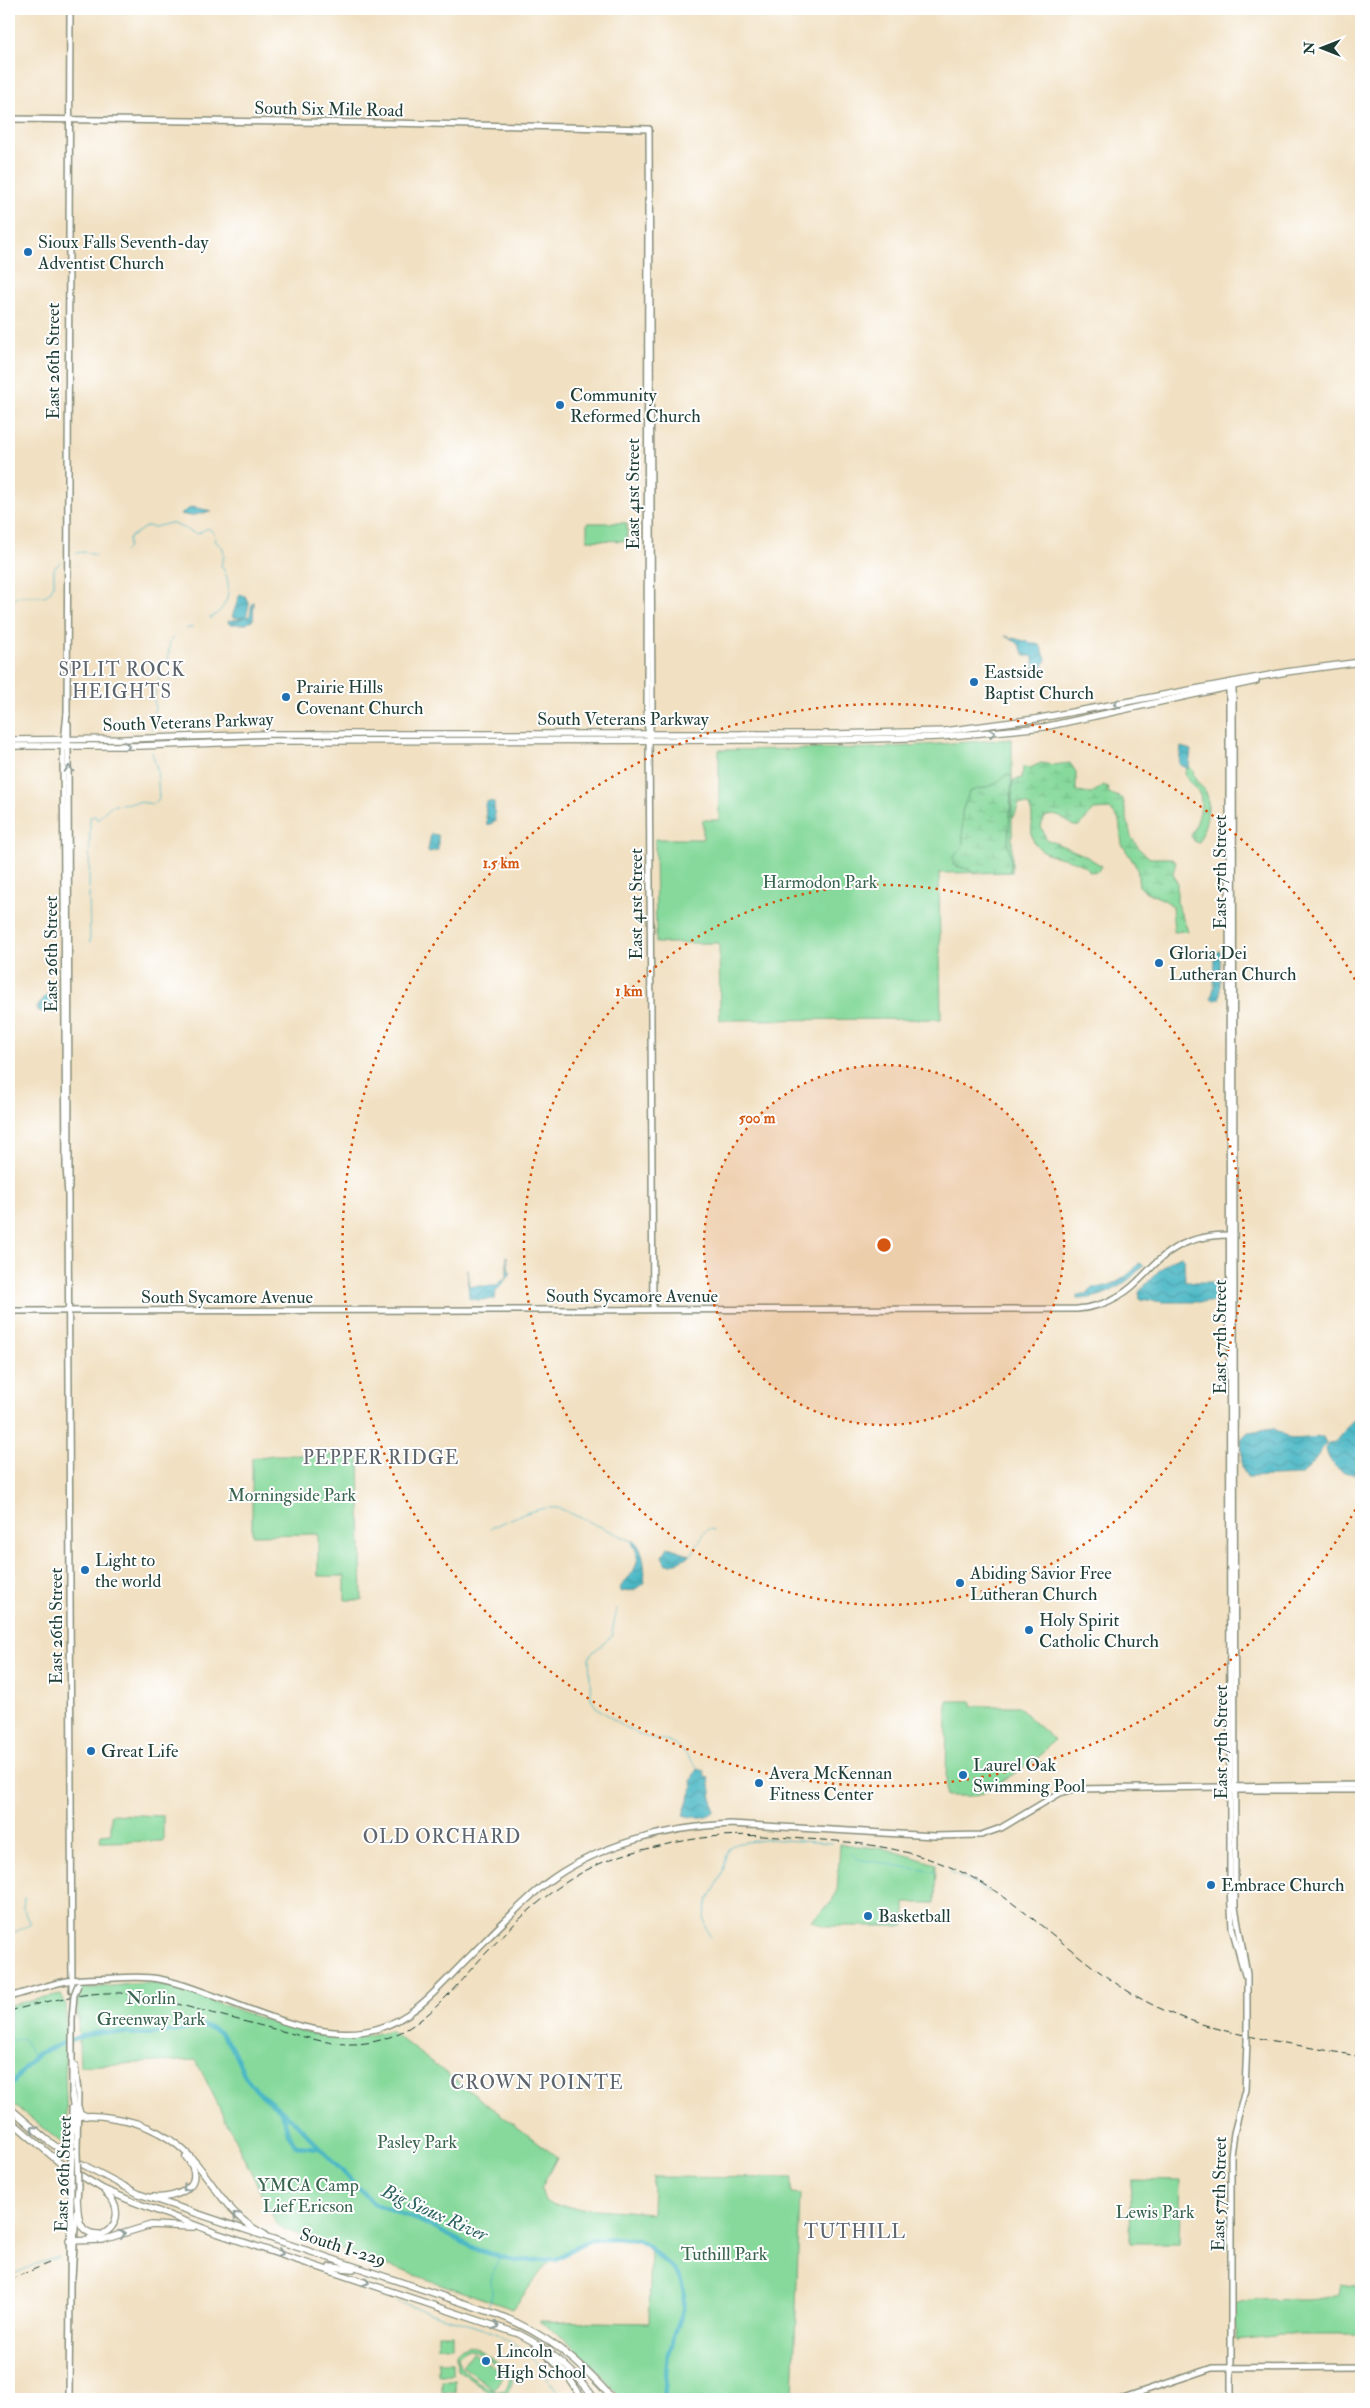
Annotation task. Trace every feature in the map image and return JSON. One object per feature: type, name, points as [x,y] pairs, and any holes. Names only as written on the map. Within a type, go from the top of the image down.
[{"type":"highway","points":[[1232,685],[1290,672],[1361,662]]},
{"type":"highway","name":"South Veterans Parkway","points":[[9,746],[66,743],[854,734],[962,730],[1232,685]]},
{"type":"highway","name":"South Veterans Parkway","points":[[649,737],[870,740],[985,734],[1044,727],[1088,719],[1232,685]]},
{"type":"highway","name":"South Veterans Parkway","points":[[9,740],[66,743]]},
{"type":"highway","points":[[72,2096],[77,2118],[72,2132]]},
{"type":"highway","points":[[78,2106],[80,2113],[88,2116],[126,2120],[147,2127],[167,2137],[194,2161],[220,2197],[236,2215],[260,2232],[294,2247]]},
{"type":"highway","name":"South I-229","points":[[10,2108],[63,2152],[92,2171],[128,2190],[509,2319],[542,2336],[567,2354]]},
{"type":"highway","points":[[77,2118],[88,2116]]},
{"type":"highway","points":[[77,2118],[114,2121],[148,2131],[174,2146],[191,2165],[193,2174],[191,2184],[187,2190],[178,2196],[156,2197],[128,2190]]},
{"type":"highway","name":"South I-229","points":[[9,2119],[56,2160],[85,2178],[134,2202],[216,2233],[320,2266],[519,2334]]},
{"type":"highway","points":[[72,2239],[94,2237],[106,2233],[116,2221],[116,2206],[111,2198],[85,2178]]},
{"type":"highway","points":[[77,2198],[78,2217],[81,2226],[92,2234],[106,2233]]},
{"type":"highway","points":[[72,2239],[102,2240],[139,2228],[158,2225],[191,2227],[216,2233]]},
{"type":"highway","points":[[320,2266],[360,2269]]},
{"type":"highway","points":[[519,2334],[559,2367],[583,2399]]},
{"type":"highway","points":[[519,2334],[554,2356],[578,2378],[595,2399]]},
{"type":"highway","points":[[567,2354],[587,2373],[607,2399]]},
{"type":"highway","points":[[567,2354],[588,2372],[613,2399]]},
{"type":"main road","name":"East 26th Street","points":[[69,2399],[73,2056],[71,1981],[69,1310],[66,1158],[70,9]]},
{"type":"main road","name":"South Six Mile Road","points":[[9,119],[384,123],[649,129]]},
{"type":"main road","name":"East 41st Street","points":[[649,129],[651,220],[652,698],[649,737],[651,1163],[649,1186],[651,1309]]},
{"type":"main road","name":"East 57th Street","points":[[1231,2399],[1231,2155],[1245,2090],[1247,2029],[1246,1969],[1236,1922],[1233,1788],[1232,685]]},
{"type":"main road","name":"South Sycamore Avenue","points":[[9,1311],[1080,1309],[1104,1303],[1125,1292],[1156,1262],[1181,1245],[1204,1237],[1231,1235]]},
{"type":"main road","points":[[9,1997],[71,1981],[136,1977],[159,1979],[211,1994],[271,2017],[324,2031],[350,2033],[381,2027],[410,2014],[546,1884],[588,1858],[616,1846],[645,1838],[721,1825],[934,1836],[985,1834],[1001,1828],[1060,1793],[1073,1789],[1361,1785]]},
{"type":"main road","name":"East 57th Street","points":[[1233,1788],[1229,1859],[1231,1920],[1246,1990]]},
{"type":"main road","points":[[1233,1788],[1361,1790]]},
{"type":"main road","points":[[1229,1859],[1235,1890]]},
{"type":"main road","points":[[72,2019],[74,1995],[78,1985],[84,1980]]},
{"type":"main road","name":"East 26th Street","points":[[72,2239],[78,2186],[78,2106],[73,2056]]},
{"type":"main road","points":[[1120,2399],[1203,2370],[1232,2367],[1361,2367]]},
{"type":"green space","points":[[587,523],[627,523],[627,541],[587,540]]},
{"type":"green space","name":"Harmodon Park","points":[[1012,739],[1012,872],[939,873],[941,1019],[720,1020],[719,943],[656,943],[655,839],[703,839],[703,820],[719,820],[719,750],[878,748]]},
{"type":"green space","points":[[1041,763],[1053,765],[1070,763],[1076,772],[1076,790],[1084,793],[1094,792],[1104,785],[1109,793],[1123,799],[1131,837],[1142,852],[1150,858],[1170,858],[1176,862],[1173,873],[1177,883],[1177,904],[1188,931],[1174,932],[1172,906],[1139,886],[1137,868],[1122,844],[1119,820],[1110,809],[1094,810],[1079,826],[1074,826],[1061,817],[1054,815],[1045,817],[1041,826],[1046,839],[1084,855],[1102,866],[1099,871],[1090,872],[1080,863],[1052,855],[1039,848],[1032,838],[1032,815],[1028,805],[1019,804],[1014,817],[1012,816],[1012,785],[1014,780],[1022,778],[1023,766],[1030,768]]},
{"type":"green space","points":[[1189,766],[1208,798],[1207,818],[1199,843],[1195,842],[1191,836],[1201,808],[1201,802],[1198,792],[1188,781],[1185,772]]},
{"type":"green space","points":[[1005,775],[1010,775],[1012,778],[1008,843],[1011,864],[1010,872],[973,873],[970,870],[953,865],[953,858],[963,845],[962,812],[969,792],[993,785]]},
{"type":"green space","name":"Morningside Park","points":[[274,1455],[359,1455],[362,1600],[345,1600],[345,1576],[318,1576],[318,1534],[252,1535],[252,1458]]},
{"type":"green space","points":[[947,1701],[972,1701],[972,1706],[1019,1706],[1030,1719],[1054,1740],[1036,1760],[983,1793],[971,1796],[946,1796]]},
{"type":"green space","points":[[111,1814],[163,1816],[163,1841],[100,1842],[101,1834],[111,1833]]},
{"type":"green space","points":[[840,1844],[886,1849],[936,1864],[935,1903],[905,1903],[905,1926],[823,1926],[812,1920],[829,1905],[837,1892]]},
{"type":"green space","points":[[143,1983],[173,1988],[270,2022],[318,2034],[342,2037],[389,2030],[557,2157],[541,2189],[545,2201],[553,2206],[652,2213],[653,2177],[792,2178],[791,2193],[800,2194],[793,2399],[621,2399],[573,2346],[538,2321],[649,2323],[651,2249],[641,2242],[629,2239],[606,2238],[585,2242],[560,2258],[549,2261],[513,2309],[285,2230],[276,2223],[196,2060],[80,2066],[77,1998],[80,1989]]},
{"type":"green space","points":[[61,1995],[66,2004],[65,2071],[68,2148],[9,2101],[9,2005]]},
{"type":"green space","name":"Lewis Park","points":[[1131,2180],[1181,2181],[1179,2243],[1130,2243]]},
{"type":"green space","points":[[1341,2284],[1361,2287],[1361,2334],[1278,2334],[1235,2340],[1236,2305],[1249,2301],[1301,2300],[1326,2297],[1339,2293]]},
{"type":"green space","points":[[438,2334],[452,2334],[452,2346],[438,2346]]},
{"type":"green space","points":[[468,2345],[475,2347],[508,2369],[513,2380],[509,2391],[495,2396],[457,2370],[456,2353],[462,2347]],"holes":[[[466,2349],[491,2360],[503,2370],[510,2379],[506,2389],[494,2391],[477,2381],[461,2367],[458,2356]]]},
{"type":"green space","points":[[472,2352],[504,2374],[494,2389],[462,2366]]},
{"type":"green space","points":[[438,2362],[452,2362],[452,2374],[438,2374]]},
{"type":"green space","points":[[442,2380],[455,2380],[455,2392],[442,2392]]},
{"type":"water","points":[[192,507],[212,511],[190,516],[180,514]]},
{"type":"water","points":[[240,594],[245,596],[249,604],[246,618],[250,615],[252,603],[254,602],[253,620],[246,624],[229,624],[228,621],[244,618],[232,617]]},
{"type":"water","points":[[1005,636],[1040,645],[1046,659],[1041,672],[1036,675],[1037,671],[1014,677],[1032,670],[1035,665],[1032,656],[1025,656],[1018,643]]},
{"type":"water","points":[[1181,747],[1191,750],[1187,769],[1179,764]]},
{"type":"water","points":[[488,801],[494,802],[495,822],[487,825],[485,804]]},
{"type":"water","points":[[431,834],[438,835],[438,850],[429,852],[428,850]]},
{"type":"water","points":[[1220,951],[1220,996],[1219,999],[1214,1000],[1211,998],[1214,988],[1215,953]]},
{"type":"water","points":[[51,992],[54,992],[58,999],[56,1013],[38,1011],[37,1008],[44,998]]},
{"type":"water","points":[[507,1256],[509,1272],[511,1273],[496,1291],[495,1299],[478,1300],[469,1298],[467,1269],[469,1286],[496,1286],[507,1276]]},
{"type":"water","points":[[1181,1256],[1184,1258],[1185,1282],[1222,1282],[1222,1302],[1164,1302],[1140,1299],[1139,1292],[1153,1276],[1169,1262]]},
{"type":"water","points":[[1139,1263],[1144,1265],[1114,1290],[1097,1296],[1077,1299],[1077,1295],[1087,1295],[1091,1288],[1098,1288],[1118,1282]]},
{"type":"water","points":[[1361,1410],[1361,1473],[1355,1474],[1343,1471],[1333,1464],[1326,1448],[1328,1443],[1335,1442]]},
{"type":"water","points":[[1273,1428],[1291,1439],[1323,1437],[1326,1443],[1312,1464],[1300,1475],[1247,1477],[1242,1467],[1241,1439],[1248,1432]]},
{"type":"water","points":[[633,1540],[640,1548],[642,1554],[645,1572],[644,1583],[634,1590],[620,1592],[619,1589],[632,1573],[636,1564],[637,1554]]},
{"type":"water","points":[[668,1547],[690,1556],[672,1564],[666,1564],[662,1556]]},
{"type":"water","points":[[697,1768],[704,1771],[705,1777],[709,1778],[714,1812],[707,1816],[691,1817],[683,1815],[693,1786],[691,1781]]},
{"type":"waterway","points":[[124,552],[128,548],[129,538],[147,526],[154,527],[171,523],[197,534],[208,528],[214,533],[216,542],[223,548],[224,556],[221,565],[225,572],[228,587],[228,594],[222,608],[210,618]]},
{"type":"waterway","points":[[75,553],[85,552],[95,555]]},
{"type":"waterway","points":[[9,601],[19,596],[45,596],[50,592],[54,584],[54,568],[61,562]]},
{"type":"waterway","points":[[186,629],[192,627]]},
{"type":"waterway","points":[[152,730],[152,716],[155,708],[154,697],[162,666],[168,658],[170,641],[174,636]]},
{"type":"waterway","points":[[121,804],[139,802],[153,804],[159,799],[157,769],[152,752]]},
{"type":"waterway","points":[[89,888],[90,817],[96,816],[97,820],[110,806],[117,805]]},
{"type":"waterway","points":[[89,892],[90,942]]},
{"type":"waterway","points":[[490,1528],[535,1510],[553,1508],[561,1509],[632,1541]]},
{"type":"waterway","points":[[690,1556],[706,1531],[709,1529],[714,1530]]},
{"type":"waterway","points":[[617,1609],[611,1637],[592,1653],[589,1658],[591,1699],[596,1707],[627,1729],[654,1740],[667,1741],[673,1744],[684,1752],[698,1768]]},
{"type":"waterway","points":[[710,1937],[704,1917],[705,1909],[719,1881],[728,1849],[731,1846],[766,1839],[832,1843]]},
{"type":"waterway","points":[[851,1853],[857,1859],[935,1872]]},
{"type":"waterway","points":[[950,1872],[988,1892]]},
{"type":"waterway","points":[[9,1935],[31,1924],[23,1908],[24,1898]]},
{"type":"waterway","name":"Big Sioux River","points":[[9,2087],[37,2054],[78,2037],[100,2032],[147,2034],[177,2031],[199,2026],[212,2028],[219,2032],[231,2046],[245,2076],[257,2091],[296,2123],[373,2203],[420,2221],[478,2250],[516,2261],[556,2259],[579,2245],[592,2240],[629,2239],[637,2240],[647,2246],[674,2270],[680,2278],[684,2292],[683,2310],[668,2353],[664,2399]]},
{"type":"waterway","points":[[9,2041],[23,2038],[34,2057]]},
{"type":"waterway","points":[[282,2112],[288,2133],[296,2146],[319,2148]]},
{"type":"waterway","points":[[9,2276],[59,2257]]},
{"type":"waterway","points":[[489,2305],[492,2294],[491,2280],[499,2257]]},
{"type":"waterway","points":[[397,2302],[496,2333],[530,2355],[558,2392]]},
{"type":"waterway","points":[[569,2393],[575,2399]]},
{"type":"railway","points":[[9,2011],[86,1995],[102,1993],[134,1994],[325,2042],[345,2044],[366,2043],[404,2031],[420,2020],[448,1995],[519,1919],[572,1878],[592,1867],[634,1852],[677,1842],[732,1835],[856,1843],[907,1852],[931,1860],[955,1869],[1001,1895],[1107,1977],[1145,2001],[1170,2013],[1224,2030],[1361,2057]]},
{"type":"railway","points":[[9,2280],[49,2263]]},
{"type":"place","name":"Sioux Falls Seventh-day Adventist Church","points":[[28,252]]},
{"type":"place","name":"Community Reformed Church","points":[[560,405]]},
{"type":"place","name":"Eastside Baptist Church","points":[[974,682]]},
{"type":"place","name":"Prairie Hills Covenant Church","points":[[286,697]]},
{"type":"place","name":"Gloria Dei Lutheran Church","points":[[1159,963]]},
{"type":"place","name":"Light to the world","points":[[85,1570]]},
{"type":"place","name":"Abiding Savior Free Lutheran Church","points":[[960,1583]]},
{"type":"place","name":"Holy Spirit Catholic Church","points":[[1029,1630]]},
{"type":"place","name":"Great Life","points":[[91,1751]]},
{"type":"place","name":"Laurel Oak Swimming Pool","points":[[963,1775]]},
{"type":"place","name":"Avera McKennan Fitness Center","points":[[759,1783]]},
{"type":"place","name":"Embrace Church","points":[[1211,1885]]},
{"type":"place","name":"Basketball","points":[[868,1916]]},
{"type":"place","name":"Lincoln High School","points":[[486,2361]]},
{"type":"district","name":"SPLIT ROCK HEIGHTS","points":[[122,680]]},
{"type":"district","name":"PEPPER RIDGE","points":[[381,1457]]},
{"type":"district","name":"OLD ORCHARD","points":[[442,1836]]},
{"type":"district","name":"CROWN POINTE","points":[[537,2082]]},
{"type":"district","name":"TUTHILL","points":[[855,2231]]},
{"type":"park label","name":"Norlin Greenway Park","points":[[151,2008]]},
{"type":"park label","name":"Pasley Park","points":[[417,2142]]},
{"type":"park label","name":"YMCA Camp Lief Ericson","points":[[308,2195]]},
{"type":"park label","name":"Tuthill Park","points":[[724,2254]]}]
